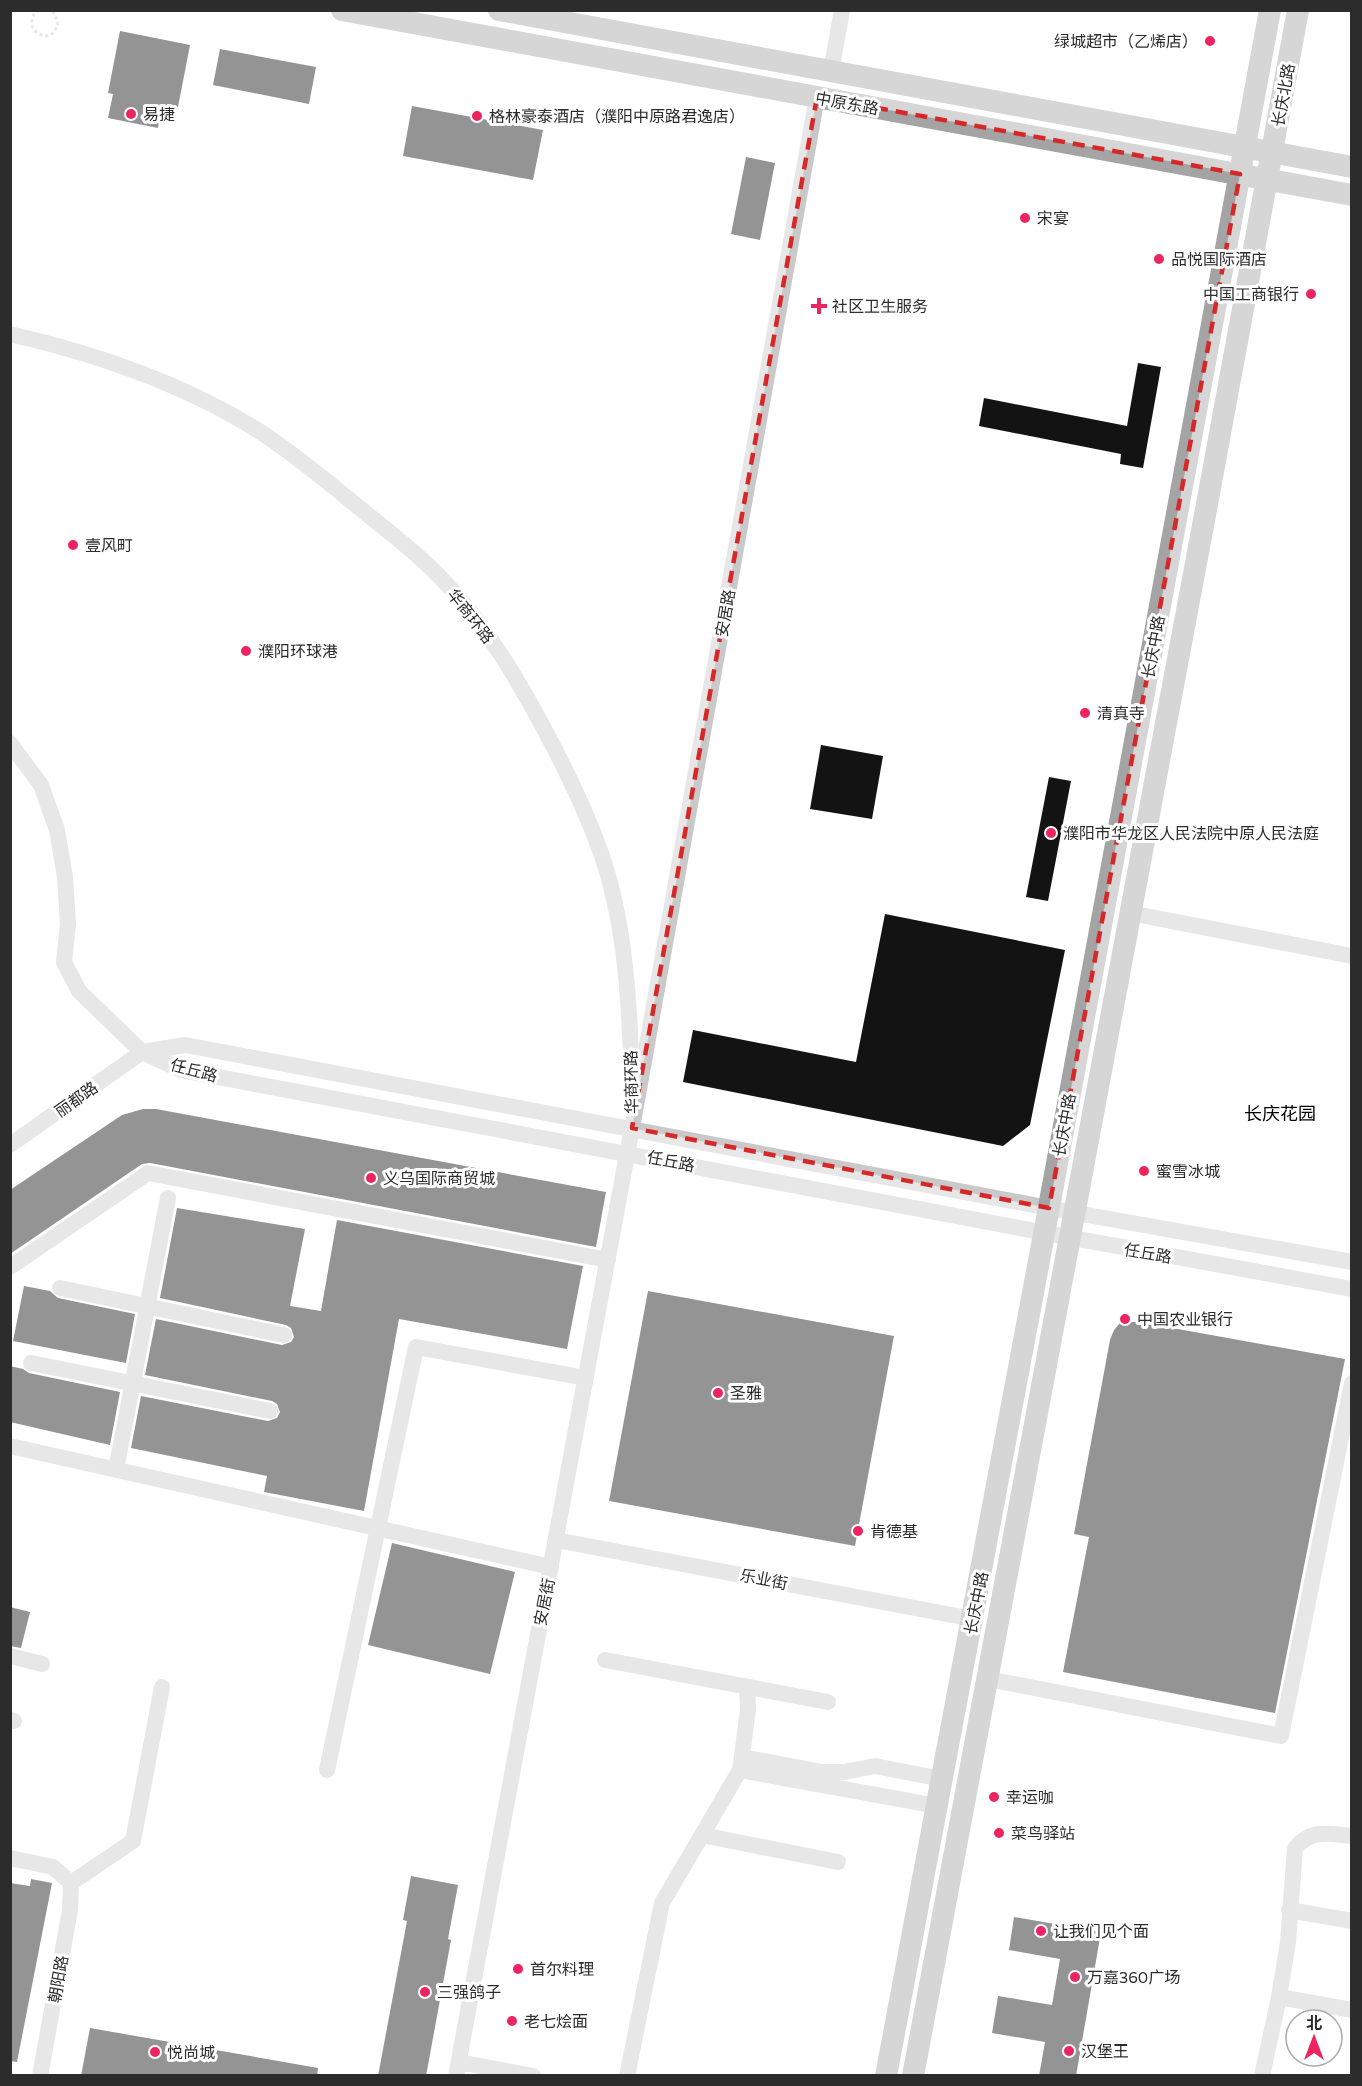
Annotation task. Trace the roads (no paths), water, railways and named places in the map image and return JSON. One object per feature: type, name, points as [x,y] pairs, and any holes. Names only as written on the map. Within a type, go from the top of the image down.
[{"type":"main road","name":"中原东路","points":[[342,10],[1352,195]]},
{"type":"main road","name":"中原东路","points":[[499,10],[1352,167]]},
{"type":"main road","name":"长庆北路","points":[[1240,174],[1270,10]]},
{"type":"main road","name":"长庆北路","points":[[1267,179],[1298,10]]},
{"type":"main road","name":"长庆中路","points":[[886,2076],[973,1619],[1240,174]]},
{"type":"main road","name":"长庆中路","points":[[913,2076],[1076,1213],[1267,179]]},
{"type":"street","points":[[831,72],[842,10]]},
{"type":"street","name":"安居路","points":[[632,1128],[817,97]]},
{"type":"street","name":"华商环路","points":[[10,334],[47,342],[152,378],[261,432],[308,464],[395,537],[441,578],[480,626],[516,676],[540,721],[587,817],[604,864],[616,911],[629,1012],[632,1128]]},
{"type":"street","points":[[10,743],[40,784],[57,830],[65,877],[68,924],[64,962],[79,991],[142,1052]]},
{"type":"street","points":[[1130,913],[1352,956]]},
{"type":"street","name":"任丘路","points":[[142,1052],[185,1045],[1049,1208],[1352,1262]]},
{"type":"street","name":"任丘路","points":[[142,1052],[181,1070],[628,1153],[1070,1239],[1352,1289]]},
{"type":"street","name":"丽都路","points":[[10,1145],[142,1052]]},
{"type":"street","name":"安居街","points":[[458,2069],[632,1128]]},
{"type":"street","points":[[10,1267],[148,1173],[608,1260]]},
{"type":"street","points":[[116,1470],[168,1198]]},
{"type":"street","points":[[60,1288],[284,1335]]},
{"type":"street","points":[[327,1770],[416,1347],[586,1378]]},
{"type":"street","points":[[31,1363],[270,1411]]},
{"type":"street","points":[[988,1679],[1281,1736],[1352,1383]]},
{"type":"street","points":[[10,1446],[551,1567]]},
{"type":"street","name":"乐业街","points":[[556,1540],[973,1619]]},
{"type":"street","points":[[10,1656],[42,1664]]},
{"type":"street","points":[[605,1660],[828,1702]]},
{"type":"street","points":[[10,1858],[53,1867],[71,1883],[133,1841],[162,1687]]},
{"type":"street","points":[[627,2076],[662,1903],[741,1763],[748,1710],[747,1687]]},
{"type":"street","points":[[741,1763],[822,1772],[844,1772],[875,1766],[942,1779]]},
{"type":"street","points":[[741,1763],[937,1806]]},
{"type":"street","points":[[1262,2076],[1288,1942],[1295,1848],[1304,1838],[1316,1833],[1352,1836]]},
{"type":"street","points":[[702,1835],[837,1862]]},
{"type":"street","name":"朝阳路","points":[[40,2076],[70,1910],[71,1883]]},
{"type":"street","points":[[1289,1910],[1352,1921]]},
{"type":"street","points":[[1279,1997],[1352,2010]]},
{"type":"street","points":[[458,2069],[533,2076]]},
{"type":"place","name":"绿城超市（乙烯店）","points":[[1210,41]]},
{"type":"place","name":"易捷","points":[[131,114]]},
{"type":"place","name":"格林豪泰酒店（濮阳中原路君逸店）","points":[[477,116]]},
{"type":"place","name":"宋宴","points":[[1025,218]]},
{"type":"place","name":"品悦国际酒店","points":[[1159,259]]},
{"type":"place","name":"中国工商银行","points":[[1311,294]]},
{"type":"place","name":"社区卫生服务","points":[[819,306]]},
{"type":"place","name":"壹风町","points":[[73,545]]},
{"type":"place","name":"濮阳环球港","points":[[246,651]]},
{"type":"place","name":"清真寺","points":[[1085,713]]},
{"type":"place","name":"濮阳市华龙区人民法院中原人民法庭","points":[[1051,833]]},
{"type":"place","name":"蜜雪冰城","points":[[1144,1171]]},
{"type":"place","name":"义乌国际商贸城","points":[[371,1178]]},
{"type":"place","name":"中国农业银行","points":[[1125,1319]]},
{"type":"place","name":"圣雅","points":[[718,1393]]},
{"type":"place","name":"肯德基","points":[[858,1531]]},
{"type":"place","name":"幸运咖","points":[[994,1797]]},
{"type":"place","name":"菜鸟驿站","points":[[999,1833]]},
{"type":"place","name":"让我们见个面","points":[[1041,1931]]},
{"type":"place","name":"首尔料理","points":[[518,1969]]},
{"type":"place","name":"万嘉360广场","points":[[1075,1977]]},
{"type":"place","name":"三强鸽子","points":[[425,1992]]},
{"type":"place","name":"老七烩面","points":[[512,2021]]},
{"type":"place","name":"汉堡王","points":[[1069,2051]]},
{"type":"place","name":"悦尚城","points":[[155,2052]]},
{"type":"district","name":"长庆花园","points":[[1280,1114]]}]
